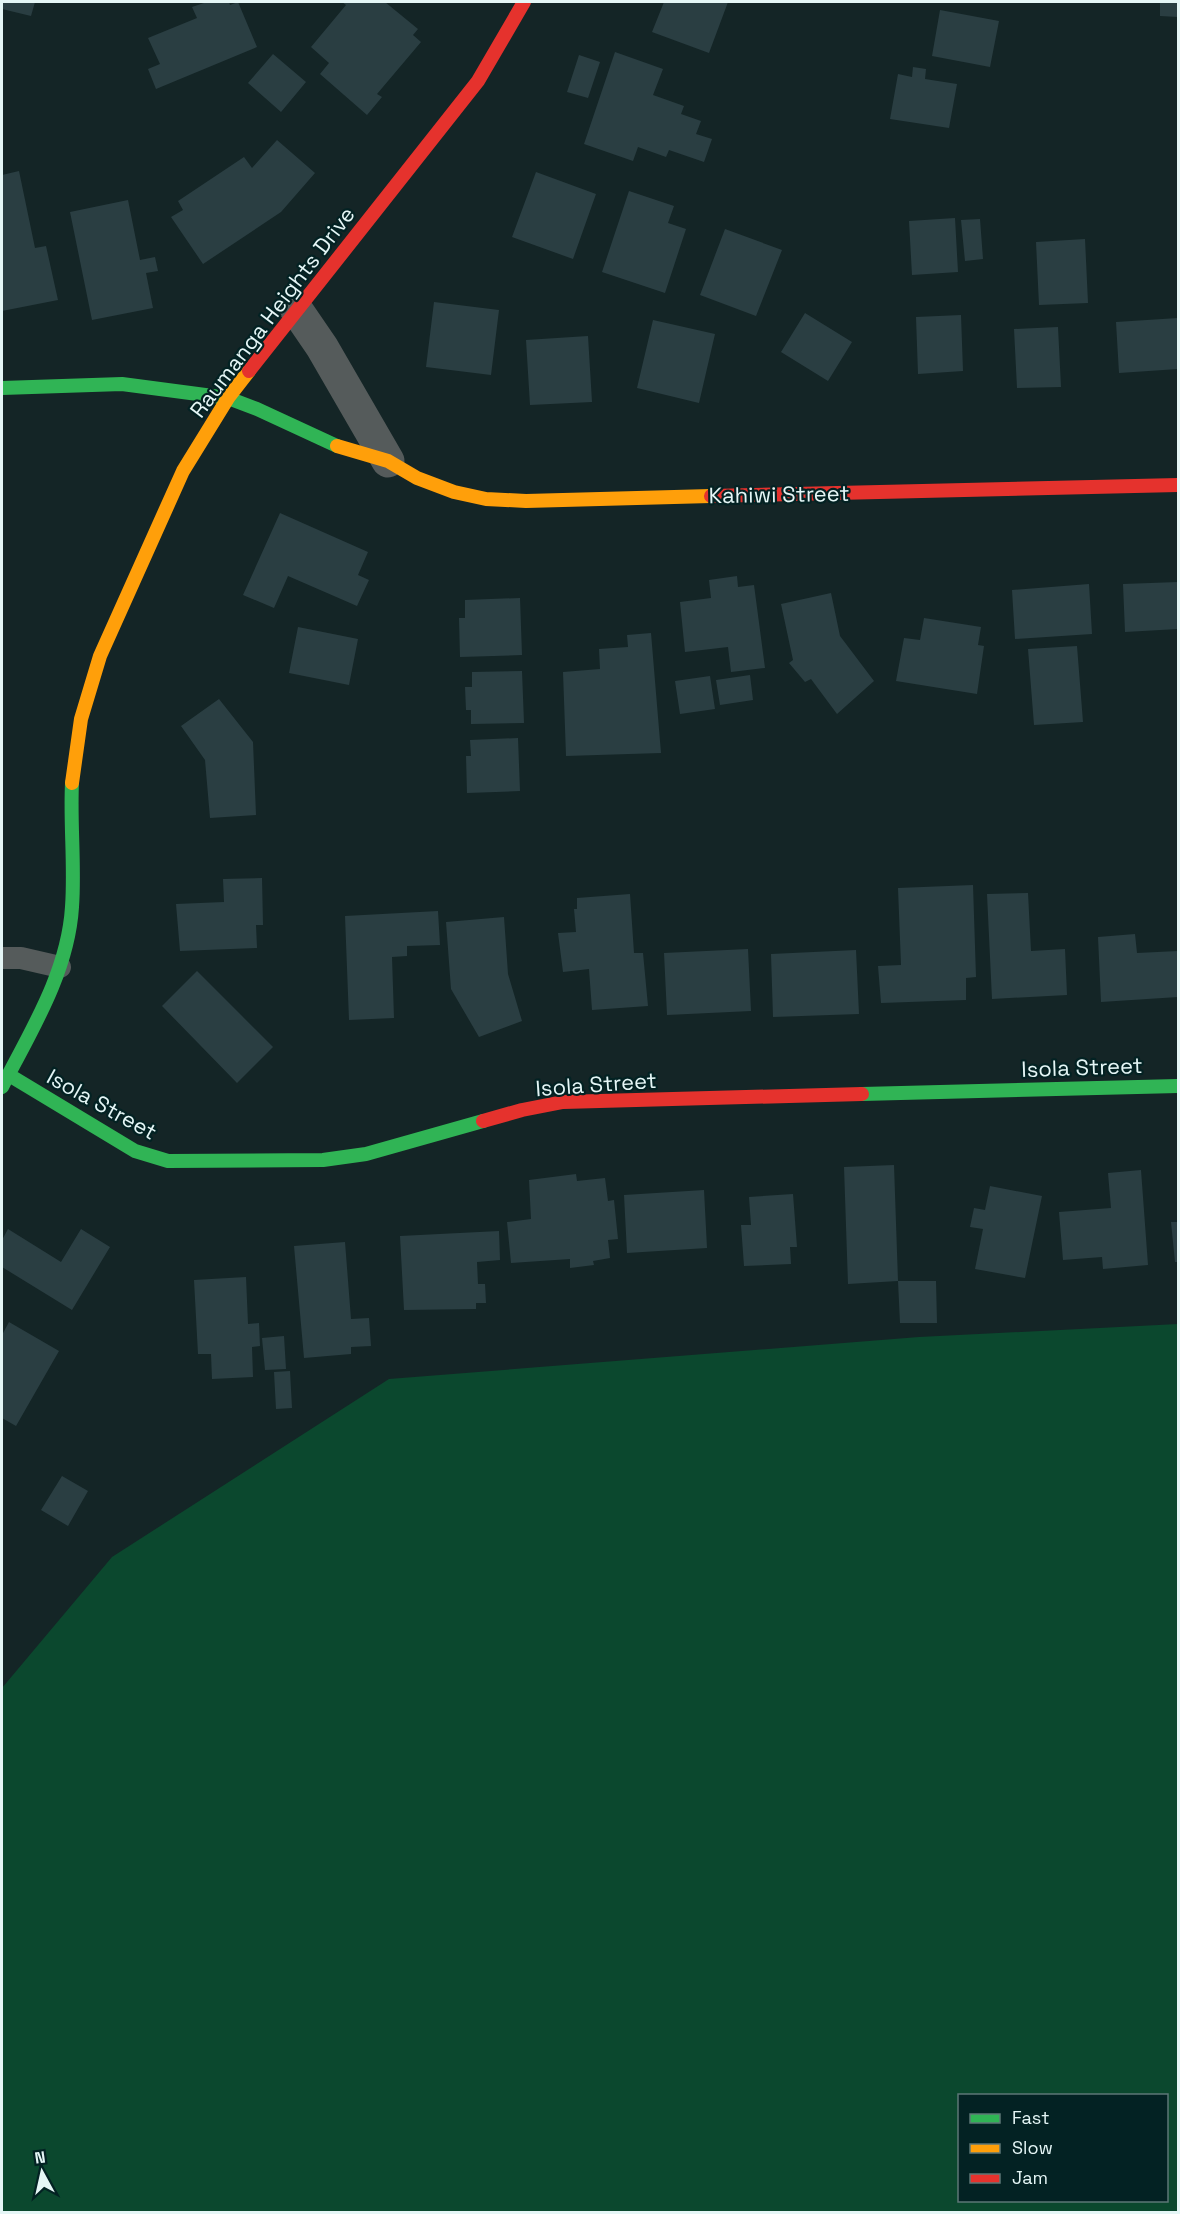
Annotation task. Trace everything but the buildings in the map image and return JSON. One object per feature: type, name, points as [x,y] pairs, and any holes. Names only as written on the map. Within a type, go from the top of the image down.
[{"type":"street","name":"Raumanga Heights Drive","points":[[5,1081],[35,1024],[60,968],[72,910],[74,849],[72,785],[81,720],[100,656],[183,471],[228,398],[478,81],[524,2]]},
{"type":"street","name":"Kahiwi Street","points":[[296,309],[322,346],[388,461]]},
{"type":"street","name":"Kahiwi Street","points":[[2,388],[122,384],[228,398],[329,444],[388,461],[417,478],[454,492],[496,500],[1179,485]]},
{"type":"street","name":"Isola Street","points":[[5,1081],[135,1151],[168,1161],[323,1160],[366,1154],[522,1110],[563,1102],[1179,1086]]},
{"type":"lane","points":[[2,958],[21,958],[60,968]]},
{"type":"green space","points":[[1178,1324],[1178,2212],[2,2212],[2,1688],[112,1557],[389,1379],[919,1337]]},
{"type":"traffic: fast","points":[[2,388],[122,384],[228,398],[337,446]]},
{"type":"traffic: fast","points":[[2,1087],[36,1023],[56,978],[69,931],[73,892],[72,783]]},
{"type":"traffic: fast","points":[[9,1075],[135,1151],[168,1161],[323,1160],[366,1154],[483,1121]]},
{"type":"traffic: fast","points":[[862,1094],[1178,1086]]},
{"type":"traffic: slow","points":[[72,783],[81,719],[100,656],[183,471],[228,398],[249,371]]},
{"type":"traffic: slow","points":[[337,446],[388,461],[417,478],[454,492],[486,499],[526,501],[711,496]]},
{"type":"traffic: jam","points":[[249,371],[478,81],[524,2]]},
{"type":"traffic: jam","points":[[711,496],[1178,485]]},
{"type":"traffic: jam","points":[[483,1121],[563,1102],[862,1094]]}]
